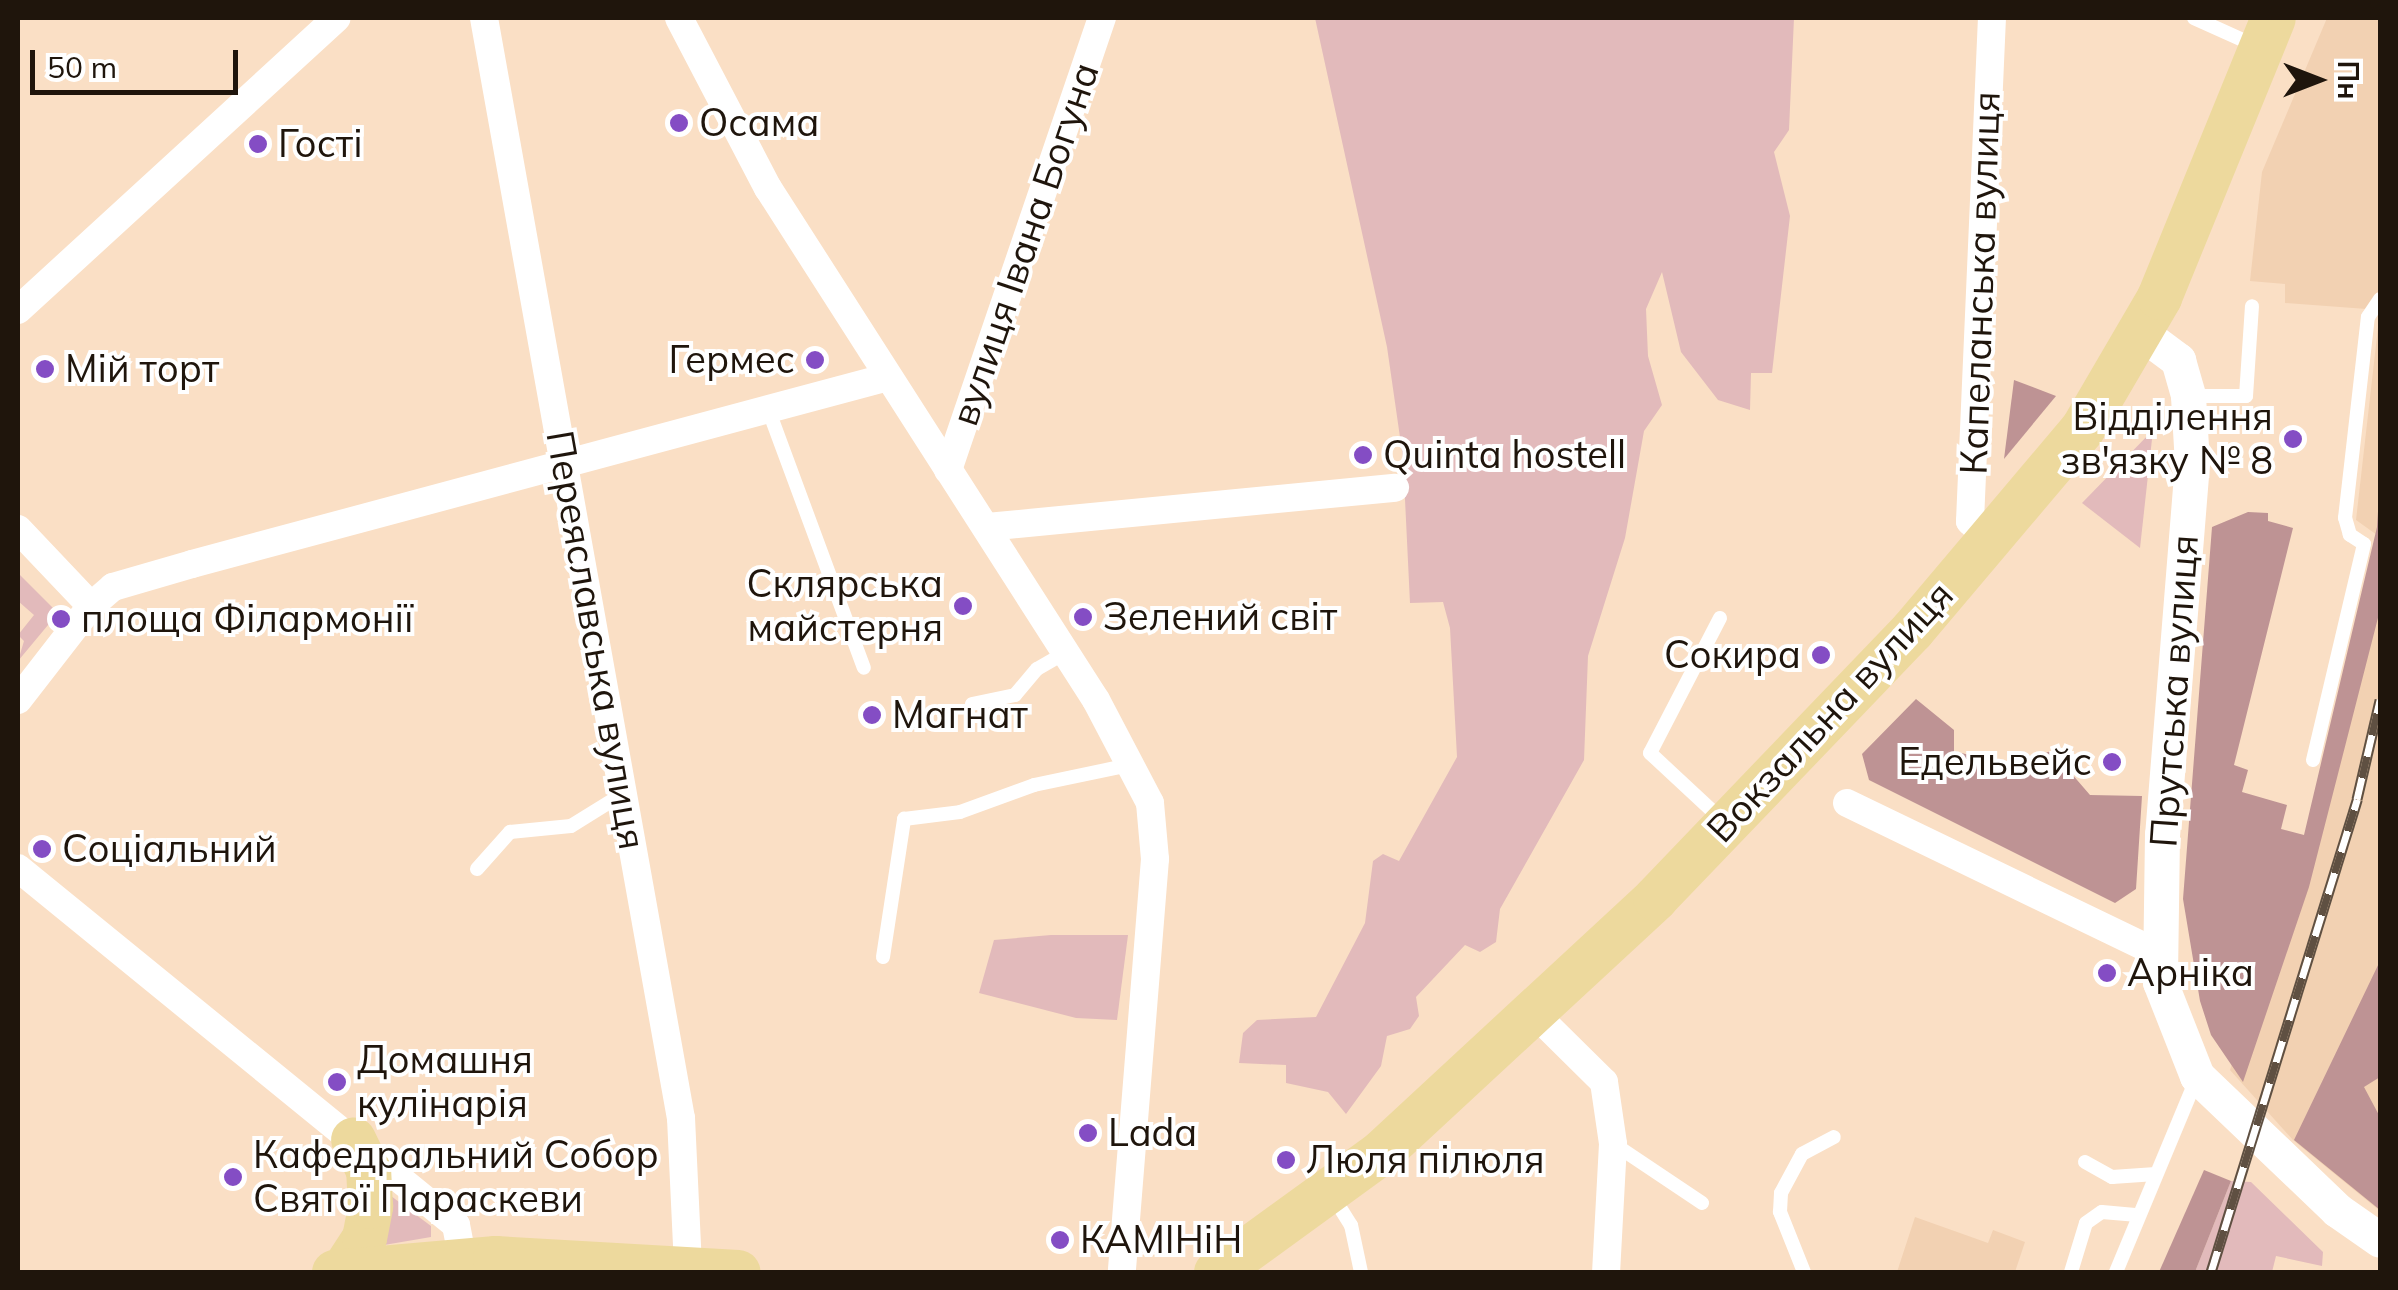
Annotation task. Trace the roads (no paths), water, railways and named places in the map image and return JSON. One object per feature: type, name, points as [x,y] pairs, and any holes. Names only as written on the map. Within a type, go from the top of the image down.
[{"type":"main road","name":"Вокзальна вулиця","points":[[1216,1272],[1380,1152],[1532,1011],[1726,823],[1990,539],[2082,429],[2139,332],[2192,222],[2266,32]]},
{"type":"main road","points":[[338,1271],[364,1238],[370,1206],[368,1170],[354,1139]]},
{"type":"main road","points":[[338,1271],[463,1260],[688,1264],[738,1272]]},
{"type":"street","points":[[18,310],[337,18]]},
{"type":"street","name":"Переяславська вулиця","points":[[484,18],[567,463],[621,795],[680,1118],[688,1264]]},
{"type":"street","points":[[679,18],[727,120],[884,378],[987,526],[1066,652],[1150,804],[1155,859],[1122,1272]]},
{"type":"street","name":"вулиця Івана Богуна","points":[[948,470],[1102,18]]},
{"type":"street","name":"Капеланська вулиця","points":[[1990,539],[1970,521],[1992,18]]},
{"type":"street","name":"Прутська вулиця","points":[[2139,332],[2178,360],[2188,396],[2192,462],[2157,952],[2167,1005],[2208,1088],[2337,1210],[2380,1240]]},
{"type":"street","points":[[18,700],[91,606],[129,582],[767,405],[884,378]]},
{"type":"street","points":[[987,526],[1395,488]]},
{"type":"street","points":[[18,530],[91,606]]},
{"type":"street","points":[[1847,803],[2157,952]]},
{"type":"street","points":[[18,868],[456,1225],[463,1260]]},
{"type":"street","points":[[1532,1011],[1604,1082],[1613,1144],[1606,1272]]},
{"type":"lane","points":[[2194,18],[2266,32]]},
{"type":"lane","points":[[2313,760],[2364,544],[2350,534],[2345,518],[2368,317],[2380,299]]},
{"type":"lane","points":[[2188,396],[2246,396],[2252,306]]},
{"type":"lane","points":[[767,405],[864,668]]},
{"type":"lane","points":[[1720,618],[1650,754],[1726,823]]},
{"type":"lane","points":[[972,704],[1014,695],[1037,669],[1066,652]]},
{"type":"lane","points":[[883,956],[904,819],[960,812],[1034,785],[1130,764]]},
{"type":"lane","points":[[478,869],[510,832],[572,826],[621,795]]},
{"type":"lane","points":[[2116,1272],[2156,1174],[2208,1088]]},
{"type":"lane","points":[[1804,1272],[1780,1212],[1781,1193],[1802,1154],[1834,1136]]},
{"type":"lane","points":[[1613,1144],[1702,1204]]},
{"type":"lane","points":[[2085,1162],[2112,1177],[2156,1174]]},
{"type":"lane","points":[[1329,1190],[1351,1226],[1361,1272]]},
{"type":"lane","points":[[2071,1272],[2086,1223],[2102,1212],[2138,1214]]},
{"type":"railway","points":[[2211,1272],[2357,799],[2380,700]]},
{"type":"place","name":"Осама","points":[[679,123]]},
{"type":"place","name":"Гості","points":[[258,144]]},
{"type":"place","name":"Гермес","points":[[815,360]]},
{"type":"place","name":"Мій торт","points":[[45,369]]},
{"type":"place","name":"Відділення зв'язку № 8","points":[[2293,439]]},
{"type":"place","name":"Quinta hostell","points":[[1363,455]]},
{"type":"place","name":"Склярська майстерня","points":[[963,606]]},
{"type":"place","name":"Зелений світ","points":[[1083,617]]},
{"type":"place","name":"площа Філармонії","points":[[61,619]]},
{"type":"place","name":"Сокира","points":[[1821,655]]},
{"type":"place","name":"Магнат","points":[[872,715]]},
{"type":"place","name":"Едельвейс","points":[[2112,762]]},
{"type":"place","name":"Соціальний","points":[[42,849]]},
{"type":"place","name":"Арніка","points":[[2107,973]]},
{"type":"place","name":"Домашня кулінарія","points":[[337,1082]]},
{"type":"place","name":"Lada","points":[[1088,1133]]},
{"type":"place","name":"Люля пілюля","points":[[1286,1160]]},
{"type":"place","name":"Кафедральний Собор Святої Параскеви","points":[[233,1177]]},
{"type":"place","name":"КАМІНіН","points":[[1060,1240]]}]
